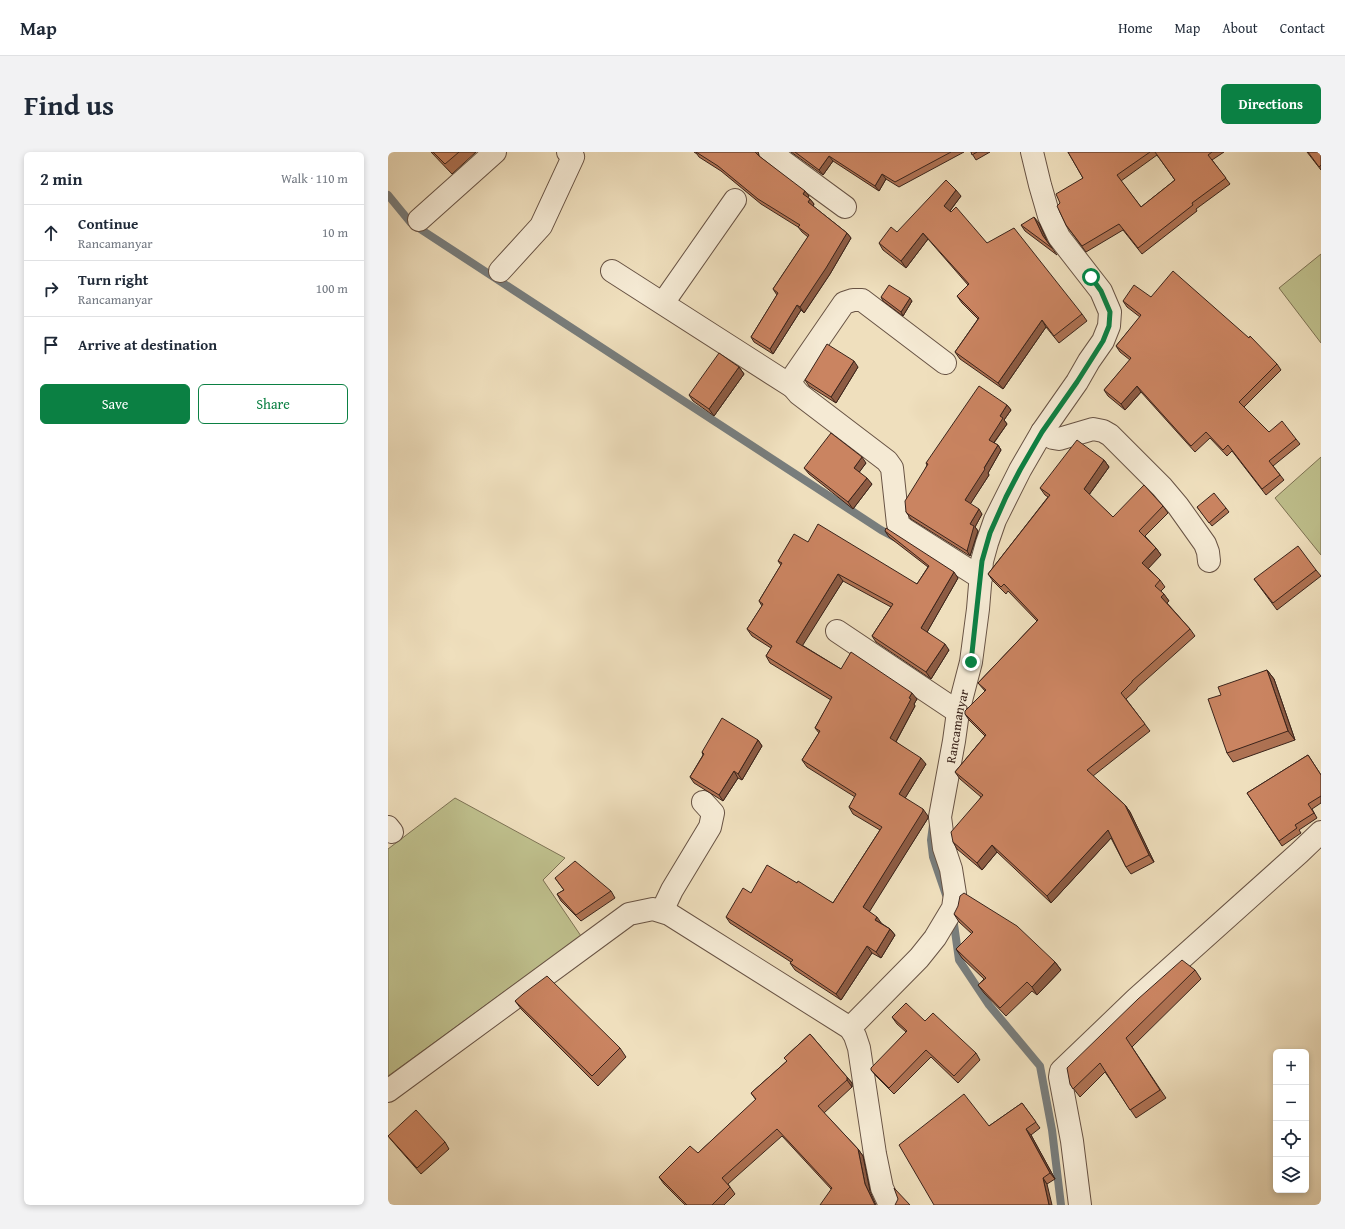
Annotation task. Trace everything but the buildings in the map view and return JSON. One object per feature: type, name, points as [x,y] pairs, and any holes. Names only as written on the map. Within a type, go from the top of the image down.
[{"type":"street","points":[[419,220],[495,152]]},
{"type":"street","points":[[500,271],[541,226],[573,157],[568,152]]},
{"type":"street","points":[[770,152],[845,207]]},
{"type":"street","name":"Rancamanyar","points":[[850,1028],[919,958],[939,932],[953,908],[955,894],[951,869],[944,848],[940,817],[958,712],[971,662],[982,561],[990,533],[1020,470],[1042,432],[1077,382],[1103,341],[1109,326],[1110,312],[1101,291],[1059,237],[1044,198],[1032,152]]},
{"type":"street","points":[[663,304],[735,200]]},
{"type":"street","points":[[612,271],[794,387]]},
{"type":"street","points":[[945,363],[862,300],[853,300],[844,303],[791,380],[799,394],[887,461],[892,468],[898,524],[981,578]]},
{"type":"street","points":[[1042,432],[1053,438],[1059,439],[1093,429],[1103,431],[1110,435],[1162,487],[1178,506],[1205,544],[1209,561]]},
{"type":"street","points":[[837,630],[958,712]]},
{"type":"street","points":[[662,911],[672,890],[710,827],[713,813],[703,802]]},
{"type":"street","points":[[1080,1205],[1072,1142],[1060,1077],[1061,1071],[1136,999],[1288,864],[1321,832]]},
{"type":"street","points":[[388,1091],[629,914],[653,909],[662,911],[850,1028],[855,1036],[859,1048],[875,1154],[882,1188],[890,1205]]},
{"type":"green space","points":[[1321,254],[1321,343],[1279,288]]},
{"type":"green space","points":[[1321,457],[1321,555],[1275,498]]},
{"type":"green space","points":[[455,798],[565,858],[543,880],[581,936],[388,1076],[388,849]]},
{"type":"waterway","points":[[388,195],[411,223],[881,530],[896,538]]},
{"type":"waterway","points":[[933,825],[931,840],[933,857],[946,895]]},
{"type":"waterway","points":[[953,917],[959,960],[989,1005],[1040,1066],[1052,1130],[1061,1205]]},
{"type":"route","points":[[971,662],[978,609],[982,561],[990,533],[1020,470],[1042,432],[1077,382],[1103,341],[1109,326],[1110,312],[1101,291],[1091,277]]}]
